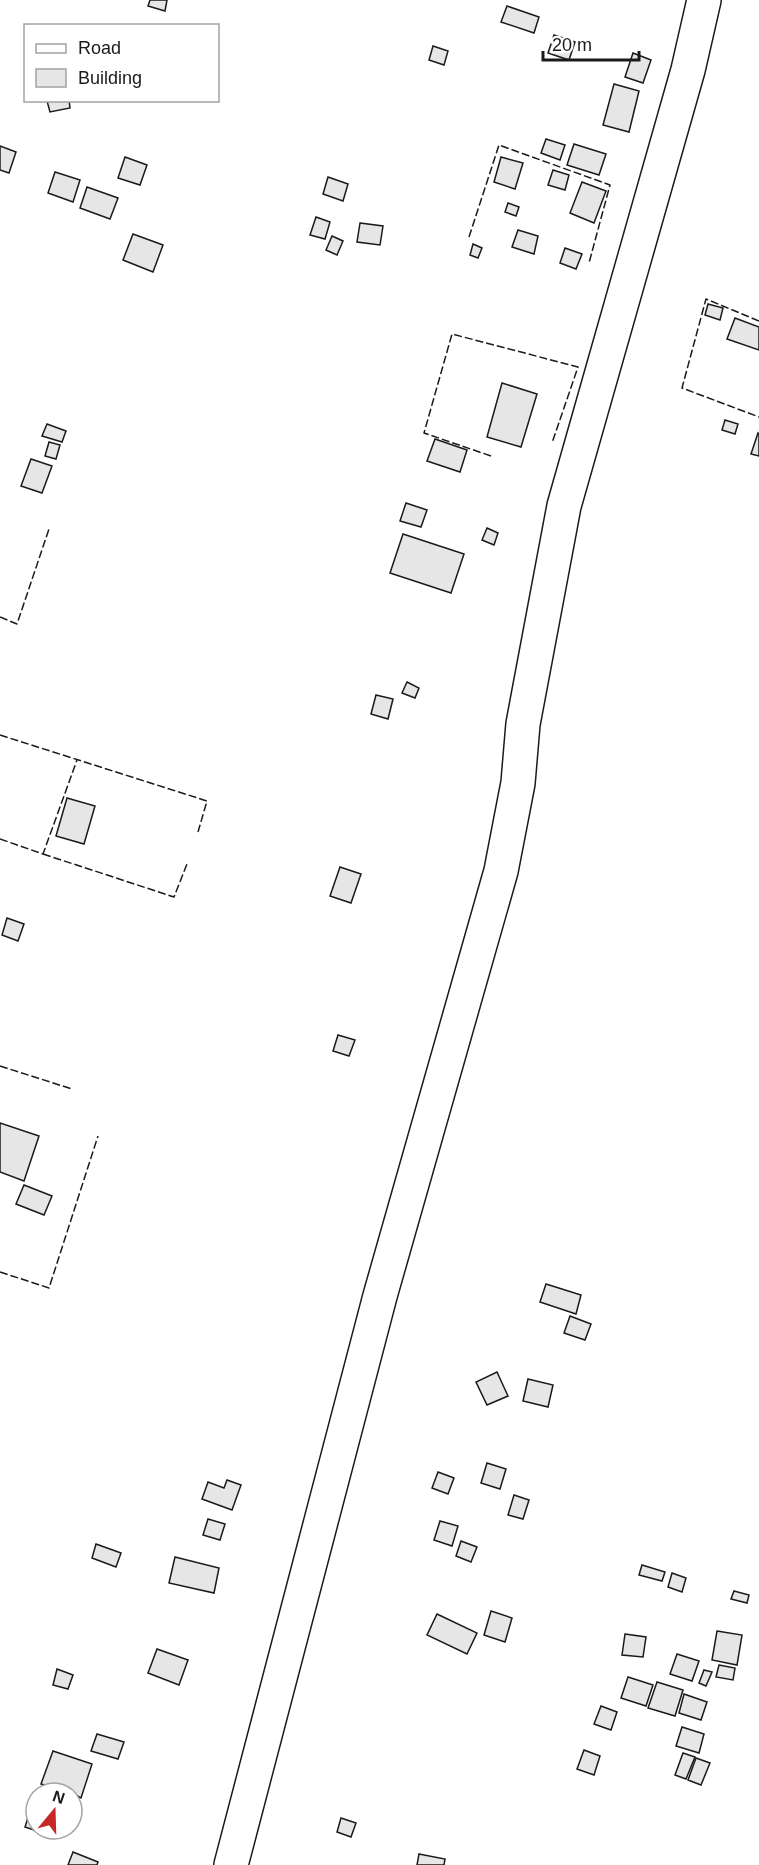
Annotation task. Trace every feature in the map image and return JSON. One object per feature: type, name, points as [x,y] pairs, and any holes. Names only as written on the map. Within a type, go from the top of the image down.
[{"type":"street","points":[[231,1865],[383,1285],[501,871],[518,783],[523,724],[564,506],[687,70],[704,0]]},
{"type":"building","points":[[150,0],[167,0],[165,11],[148,6]]},
{"type":"building","points":[[507,6],[539,17],[534,33],[501,22]]},
{"type":"building","points":[[554,35],[575,42],[569,60],[548,53]]},
{"type":"building","points":[[433,46],[448,51],[444,65],[429,60]]},
{"type":"building","points":[[633,53],[651,60],[643,83],[625,77]]},
{"type":"building","points":[[614,84],[639,91],[629,132],[603,125]]},
{"type":"building","points":[[47,102],[69,102],[70,108],[50,112]]},
{"type":"building","points":[[546,139],[565,145],[560,160],[541,153]]},
{"type":"building","points":[[574,144],[606,154],[599,175],[567,165]]},
{"type":"building","points":[[0,146],[16,152],[9,173],[0,170]]},
{"type":"building","points":[[125,157],[147,165],[140,185],[118,178]]},
{"type":"building","points":[[501,157],[523,163],[515,189],[494,182]]},
{"type":"building","points":[[553,170],[569,175],[565,190],[548,185]]},
{"type":"building","points":[[55,172],[80,180],[73,202],[48,193]]},
{"type":"building","points":[[328,177],[348,184],[343,201],[323,194]]},
{"type":"building","points":[[582,182],[606,191],[594,223],[570,213]]},
{"type":"building","points":[[87,187],[118,198],[110,219],[80,208]]},
{"type":"building","points":[[508,203],[519,207],[516,216],[505,212]]},
{"type":"building","points":[[316,217],[330,222],[325,239],[310,235]]},
{"type":"building","points":[[360,223],[383,226],[380,245],[357,242]]},
{"type":"building","points":[[518,230],[538,236],[534,254],[512,247]]},
{"type":"building","points":[[133,234],[163,245],[153,272],[123,260]]},
{"type":"building","points":[[332,236],[343,241],[337,255],[326,250]]},
{"type":"building","points":[[473,244],[482,248],[478,258],[470,255]]},
{"type":"building","points":[[565,248],[582,254],[576,269],[560,263]]},
{"type":"building","points":[[708,304],[723,308],[720,320],[705,315]]},
{"type":"building","points":[[735,318],[759,327],[759,350],[727,339]]},
{"type":"building","points":[[502,383],[537,394],[521,447],[487,437]]},
{"type":"building","points":[[725,420],[738,424],[735,434],[722,430]]},
{"type":"building","points":[[47,424],[66,431],[62,442],[42,436]]},
{"type":"building","points":[[759,434],[759,456],[751,454]]},
{"type":"building","points":[[435,439],[467,450],[460,472],[427,461]]},
{"type":"building","points":[[49,442],[60,445],[56,459],[45,456]]},
{"type":"building","points":[[31,459],[52,466],[42,493],[21,486]]},
{"type":"building","points":[[406,503],[427,510],[421,527],[400,521]]},
{"type":"building","points":[[487,528],[498,533],[494,545],[482,540]]},
{"type":"building","points":[[403,534],[464,554],[451,593],[390,573]]},
{"type":"building","points":[[407,682],[419,688],[415,698],[402,693]]},
{"type":"building","points":[[376,695],[393,699],[388,719],[371,714]]},
{"type":"building","points":[[67,798],[95,806],[84,844],[56,836]]},
{"type":"building","points":[[340,867],[361,874],[351,903],[330,896]]},
{"type":"building","points":[[7,918],[24,924],[18,941],[2,935]]},
{"type":"building","points":[[338,1035],[355,1040],[349,1056],[333,1051]]},
{"type":"building","points":[[0,1123],[39,1136],[24,1181],[0,1172]]},
{"type":"building","points":[[24,1185],[52,1196],[44,1215],[16,1204]]},
{"type":"building","points":[[546,1284],[581,1295],[576,1314],[540,1302]]},
{"type":"building","points":[[570,1316],[591,1324],[585,1340],[564,1333]]},
{"type":"building","points":[[497,1372],[508,1396],[487,1405],[476,1382]]},
{"type":"building","points":[[528,1379],[553,1385],[548,1407],[523,1401]]},
{"type":"building","points":[[487,1463],[506,1469],[500,1489],[481,1483]]},
{"type":"building","points":[[438,1472],[454,1478],[448,1494],[432,1488]]},
{"type":"building","points":[[227,1480],[241,1485],[232,1510],[202,1499],[208,1482],[224,1488]]},
{"type":"building","points":[[514,1495],[529,1500],[523,1519],[508,1515]]},
{"type":"building","points":[[208,1519],[225,1524],[220,1540],[203,1535]]},
{"type":"building","points":[[440,1521],[458,1526],[452,1546],[434,1540]]},
{"type":"building","points":[[461,1541],[477,1547],[471,1562],[456,1556]]},
{"type":"building","points":[[96,1544],[121,1553],[116,1567],[92,1558]]},
{"type":"building","points":[[175,1557],[219,1568],[214,1593],[169,1583]]},
{"type":"building","points":[[642,1565],[665,1572],[662,1581],[639,1575]]},
{"type":"building","points":[[672,1573],[686,1578],[682,1592],[668,1587]]},
{"type":"building","points":[[734,1591],[749,1595],[747,1603],[731,1599]]},
{"type":"building","points":[[491,1611],[512,1618],[505,1642],[484,1635]]},
{"type":"building","points":[[437,1614],[477,1633],[467,1654],[427,1635]]},
{"type":"building","points":[[717,1631],[742,1635],[737,1665],[712,1660]]},
{"type":"building","points":[[625,1634],[646,1637],[643,1657],[622,1655]]},
{"type":"building","points":[[157,1649],[188,1660],[179,1685],[148,1673]]},
{"type":"building","points":[[677,1654],[699,1661],[692,1681],[670,1674]]},
{"type":"building","points":[[719,1665],[735,1668],[733,1680],[716,1677]]},
{"type":"building","points":[[57,1669],[73,1675],[68,1689],[53,1685]]},
{"type":"building","points":[[704,1670],[712,1672],[706,1686],[699,1683]]},
{"type":"building","points":[[628,1677],[653,1685],[646,1706],[621,1698]]},
{"type":"building","points":[[657,1682],[683,1690],[675,1716],[648,1708]]},
{"type":"building","points":[[684,1694],[707,1702],[701,1720],[679,1713]]},
{"type":"building","points":[[601,1706],[617,1712],[611,1730],[594,1724]]},
{"type":"building","points":[[682,1727],[704,1734],[699,1753],[676,1746]]},
{"type":"building","points":[[97,1734],[124,1742],[118,1759],[91,1751]]},
{"type":"building","points":[[584,1750],[600,1756],[594,1775],[577,1769]]},
{"type":"building","points":[[53,1751],[92,1764],[84,1789],[84,1781],[42,1781]]},
{"type":"building","points":[[683,1753],[695,1757],[686,1779],[675,1775]]},
{"type":"building","points":[[696,1758],[710,1763],[701,1785],[688,1780]]},
{"type":"building","points":[[341,1818],[356,1823],[351,1837],[337,1832]]},
{"type":"building","points":[[73,1852],[98,1862],[97,1865],[68,1865]]},
{"type":"building","points":[[419,1854],[445,1859],[444,1865],[417,1865]]},
{"type":"fence","points":[[469,237],[499,145],[610,185],[589,263]]},
{"type":"fence","points":[[759,321],[706,299],[682,388],[759,417]]},
{"type":"fence","points":[[491,456],[424,433],[452,334],[578,367],[552,443]]},
{"type":"fence","points":[[0,617],[17,624],[49,529]]},
{"type":"fence","points":[[0,735],[207,801],[198,832]]},
{"type":"fence","points":[[0,839],[43,854],[77,760]]},
{"type":"fence","points":[[43,854],[174,897],[187,864]]},
{"type":"fence","points":[[0,1066],[72,1089]]},
{"type":"fence","points":[[0,1272],[49,1288],[98,1136]]}]
